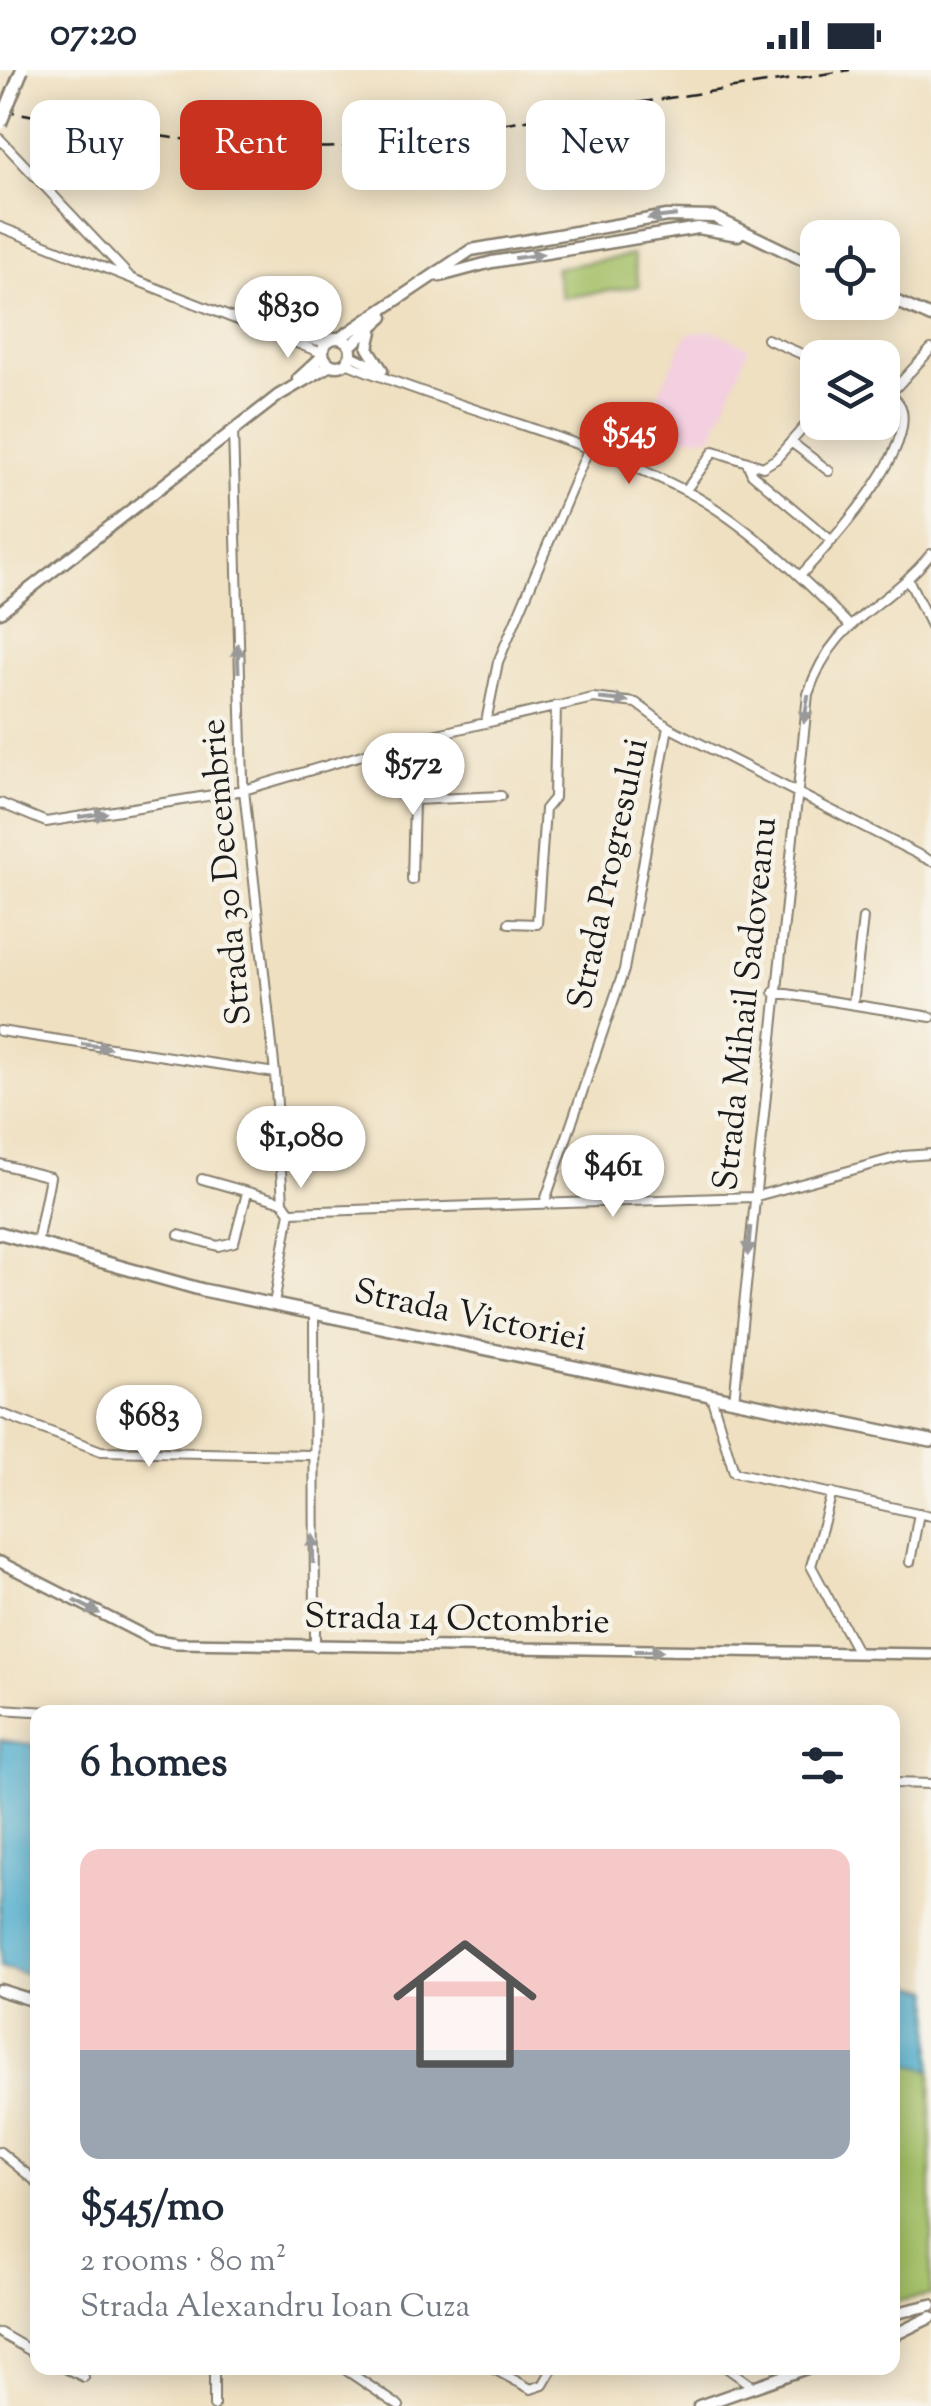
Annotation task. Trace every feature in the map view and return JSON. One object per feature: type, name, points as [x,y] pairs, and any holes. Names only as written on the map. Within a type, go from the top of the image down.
[{"type":"main road","points":[[0,124],[22,70]]},
{"type":"main road","points":[[279,395],[332,366],[391,308],[461,256],[490,246],[696,214],[714,218],[800,260]]},
{"type":"main road","points":[[434,278],[492,262],[698,228],[754,238]]},
{"type":"main road","points":[[490,246],[492,262]]},
{"type":"main road","points":[[900,303],[931,317]]},
{"type":"main road","points":[[0,612],[279,395],[324,350],[347,350],[391,308]]},
{"type":"main road","points":[[374,327],[368,348],[382,370]]},
{"type":"main road","points":[[324,350],[332,366]]},
{"type":"main road","name":"Strada Victoriei","points":[[0,1233],[169,1281],[931,1442]]},
{"type":"main road","points":[[0,1990],[30,1999]]},
{"type":"main road","points":[[900,2312],[931,2305]]},
{"type":"main road","points":[[900,2332],[931,2317]]},
{"type":"main road","points":[[699,2406],[785,2375]]},
{"type":"street","points":[[0,139],[132,280]]},
{"type":"street","points":[[0,227],[324,350]]},
{"type":"street","points":[[767,339],[800,353]]},
{"type":"street","points":[[347,350],[382,370],[392,381]]},
{"type":"street","points":[[347,350],[392,381],[588,450],[686,490],[800,576],[850,625]]},
{"type":"street","points":[[900,378],[931,350]]},
{"type":"street","name":"Strada 30 Decembrie","points":[[233,430],[244,790],[275,1073],[283,1202]]},
{"type":"street","points":[[686,490],[714,452],[748,465],[770,464],[800,433]]},
{"type":"street","points":[[800,576],[832,541],[891,462],[897,440]]},
{"type":"street","points":[[792,442],[830,471]]},
{"type":"street","points":[[486,722],[498,662],[588,450]]},
{"type":"street","points":[[748,465],[752,474],[832,541]]},
{"type":"street","name":"Strada Mihail Sadoveanu","points":[[734,1401],[808,694],[822,655],[850,625],[908,581],[931,554]]},
{"type":"street","points":[[908,581],[931,626]]},
{"type":"street","points":[[0,803],[46,822],[244,790],[416,739],[593,698],[636,703],[668,727],[798,790],[931,862]]},
{"type":"street","points":[[509,923],[537,924],[545,810],[554,798],[556,706]]},
{"type":"street","name":"Strada Progresului","points":[[545,1201],[624,970],[668,727]]},
{"type":"street","points":[[412,880],[416,739]]},
{"type":"street","points":[[414,800],[501,796]]},
{"type":"street","points":[[854,1004],[863,918]]},
{"type":"street","points":[[774,992],[931,1017]]},
{"type":"street","points":[[0,1032],[275,1073]]},
{"type":"street","points":[[290,1212],[753,1197],[903,1156],[931,1154]]},
{"type":"street","points":[[0,1164],[50,1177],[37,1243]]},
{"type":"street","points":[[202,1179],[283,1202],[290,1212],[274,1304]]},
{"type":"street","points":[[179,1235],[218,1246],[234,1242],[247,1193]]},
{"type":"street","points":[[314,1312],[315,1646]]},
{"type":"street","points":[[711,1396],[734,1472],[931,1516]]},
{"type":"street","points":[[0,1413],[100,1451],[312,1454]]},
{"type":"street","points":[[832,1493],[811,1566],[858,1653]]},
{"type":"street","points":[[910,1562],[919,1513]]},
{"type":"street","name":"Strada 14 Octombrie","points":[[0,1562],[152,1639],[315,1646],[931,1654]]},
{"type":"street","points":[[0,1709],[30,1711]]},
{"type":"street","points":[[900,1782],[931,1784]]},
{"type":"street","points":[[0,2152],[30,2176]]},
{"type":"street","points":[[0,2333],[30,2350]]},
{"type":"street","points":[[214,2375],[214,2406]]},
{"type":"street","points":[[353,2375],[399,2406]]},
{"type":"street","points":[[506,2375],[531,2388],[544,2385],[549,2375]]},
{"type":"street","points":[[737,2375],[752,2386]]},
{"type":"shaded area","points":[[713,330],[749,348],[712,437],[676,437],[662,426],[653,405],[687,334]]},
{"type":"green space","points":[[633,255],[639,286],[562,298],[555,268]]},
{"type":"green space","points":[[900,2062],[931,2070],[931,2295],[900,2301]]},
{"type":"water","points":[[0,1740],[30,1744],[30,1975],[0,1967]]},
{"type":"water","points":[[900,1981],[931,1990],[931,2070],[900,2062]]},
{"type":"railway","points":[[0,110],[223,143],[358,146],[850,70]]}]
